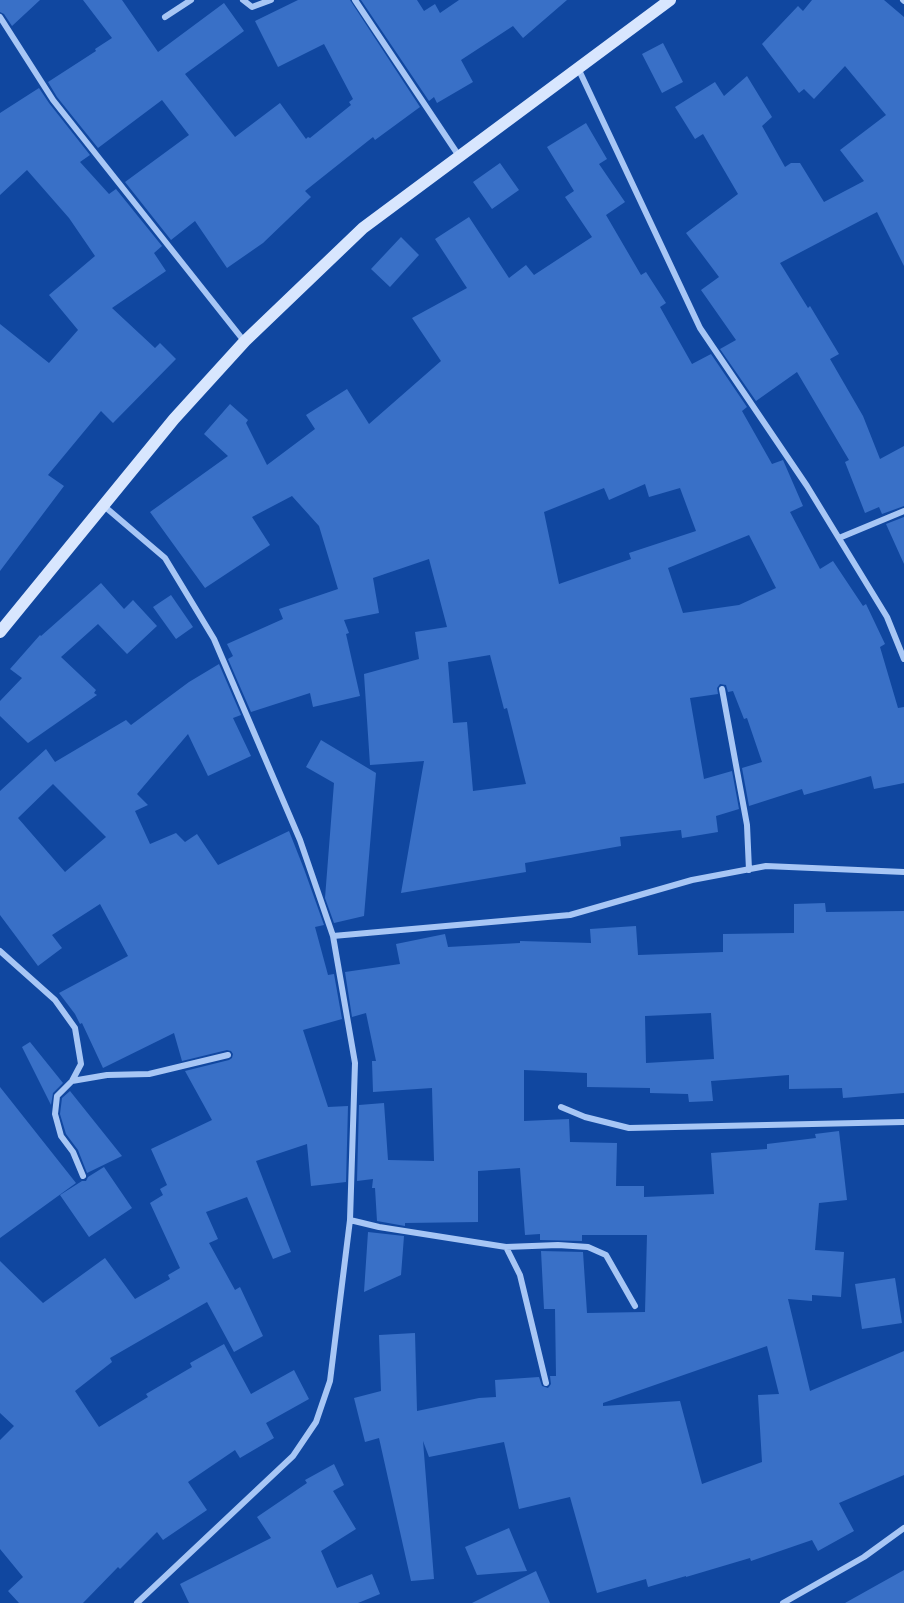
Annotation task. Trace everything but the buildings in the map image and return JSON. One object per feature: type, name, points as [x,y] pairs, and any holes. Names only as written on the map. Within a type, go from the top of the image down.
[{"type":"main road","points":[[0,632],[174,419],[245,341],[363,228],[670,0]]},
{"type":"street","points":[[165,17],[191,0]]},
{"type":"street","points":[[243,0],[252,7],[271,0]]},
{"type":"street","points":[[355,0],[459,157]]},
{"type":"street","points":[[0,17],[53,100],[245,341]]},
{"type":"street","points":[[578,68],[700,328],[807,486],[887,617],[904,659]]},
{"type":"street","points":[[104,506],[165,558],[214,639],[300,840],[333,936],[355,1063],[350,1220],[330,1381],[316,1422],[292,1456],[137,1603]]},
{"type":"street","points":[[838,538],[904,511]]},
{"type":"street","points":[[722,689],[747,825],[749,870]]},
{"type":"street","points":[[333,936],[570,915],[692,880],[766,866],[904,872]]},
{"type":"street","points":[[0,951],[55,1000],[75,1028],[81,1064],[72,1081],[57,1096],[55,1114],[62,1136],[73,1152],[83,1176]]},
{"type":"street","points":[[72,1081],[107,1075],[149,1074],[228,1054]]},
{"type":"street","points":[[561,1107],[585,1117],[629,1128],[904,1122]]},
{"type":"street","points":[[350,1220],[506,1248],[558,1245],[588,1247],[606,1255],[635,1306]]},
{"type":"street","points":[[506,1248],[520,1275],[546,1383]]},
{"type":"street","points":[[783,1603],[864,1557],[904,1528]]}]
